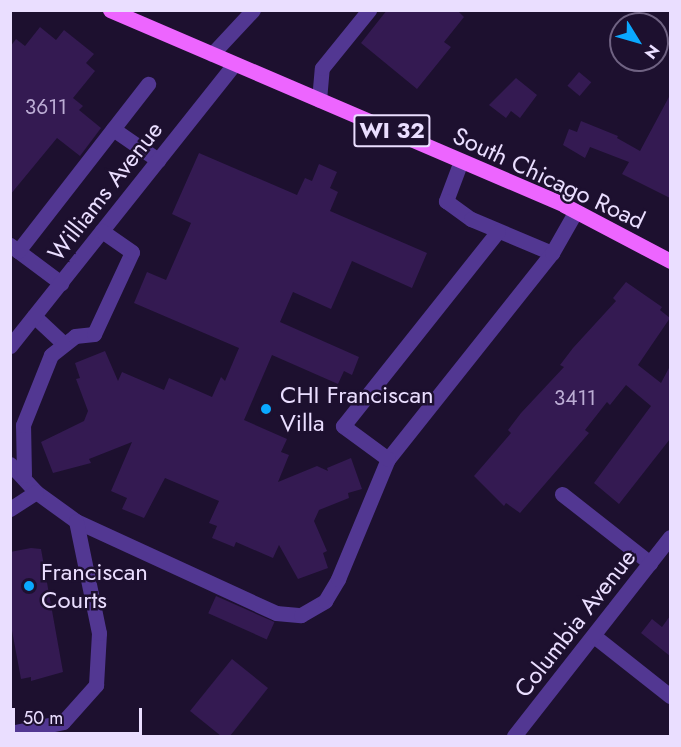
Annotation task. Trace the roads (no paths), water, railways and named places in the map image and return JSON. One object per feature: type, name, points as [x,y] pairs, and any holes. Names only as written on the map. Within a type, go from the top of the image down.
[{"type":"main road","name":"South Chicago Road","points":[[110,10],[576,211],[670,261]]},
{"type":"street","points":[[212,54],[253,10]]},
{"type":"street","points":[[319,100],[322,68],[369,10]]},
{"type":"street","name":"Williams Avenue","points":[[10,346],[234,64]]},
{"type":"street","points":[[60,283],[14,248],[148,84]]},
{"type":"street","points":[[113,129],[158,160]]},
{"type":"street","points":[[461,161],[446,201],[471,219],[552,253]]},
{"type":"street","points":[[10,464],[24,475],[36,492],[76,521],[276,613],[301,615],[325,601],[338,579],[388,459],[552,253],[576,211]]},
{"type":"street","points":[[24,475],[23,425],[51,354],[75,336],[94,334],[132,252],[102,231]]},
{"type":"street","points":[[388,459],[343,426],[498,231]]},
{"type":"street","points":[[34,316],[64,344]]},
{"type":"street","points":[[10,509],[36,492]]},
{"type":"street","points":[[562,494],[650,563]]},
{"type":"street","points":[[10,733],[63,722],[96,685],[99,633],[76,521]]},
{"type":"street","name":"Columbia Avenue","points":[[514,736],[670,537]]},
{"type":"street","points":[[594,636],[670,696]]},
{"type":"place","name":"CHI Franciscan Villa","points":[[266,409]]},
{"type":"place","name":"Franciscan Courts","points":[[29,586]]}]
